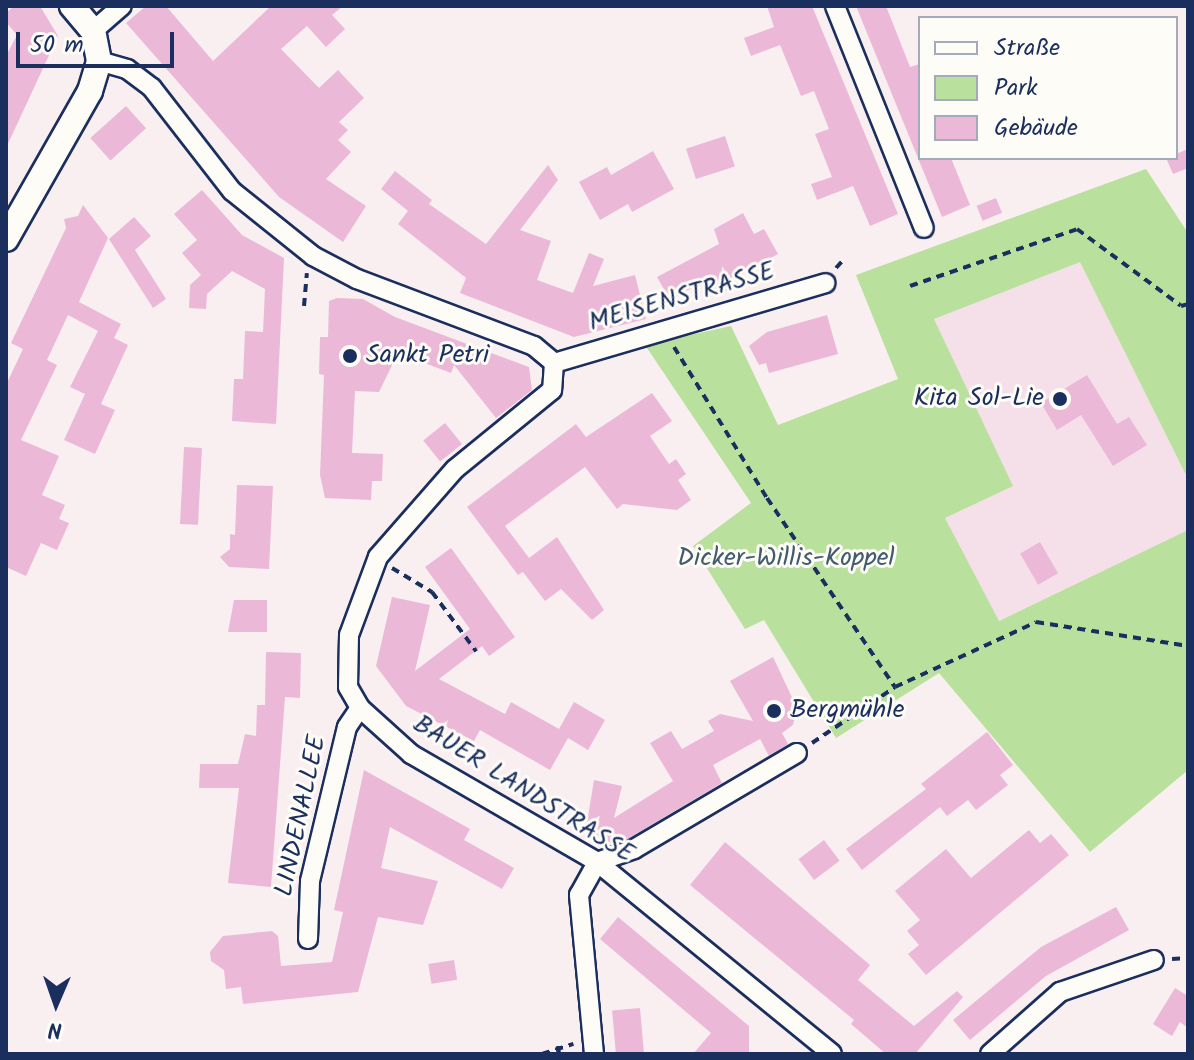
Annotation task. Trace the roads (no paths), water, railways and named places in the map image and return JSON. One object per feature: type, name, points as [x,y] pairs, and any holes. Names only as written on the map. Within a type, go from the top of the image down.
[{"type":"street","points":[[8,228],[90,91],[99,61],[93,31],[72,6]]},
{"type":"street","points":[[93,31],[122,6]]},
{"type":"street","points":[[835,6],[924,228]]},
{"type":"street","points":[[99,61],[127,69],[152,88],[232,191],[313,256],[357,279],[534,346],[554,363]]},
{"type":"street","name":"MEISENSTRASSE","points":[[554,363],[825,283]]},
{"type":"street","name":"BAUER LANDSTRASSE","points":[[554,363],[552,390],[455,469],[378,557],[358,599],[345,663],[348,687],[360,708],[411,754],[597,862],[832,1054]]},
{"type":"street","name":"LINDENALLEE","points":[[308,939],[310,881],[347,727],[360,708]]},
{"type":"street","points":[[594,1054],[579,895],[597,862],[634,849],[797,753]]},
{"type":"street","points":[[990,1054],[1060,992],[1154,960]]},
{"type":"place","name":"Sankt Petri","points":[[350,356]]},
{"type":"place","name":"Kita Sol-Lie","points":[[1060,399]]},
{"type":"place","name":"Bergmühle","points":[[774,711]]},
{"type":"park label","name":"Dicker-Willis-Koppel","points":[[786,559]]}]
